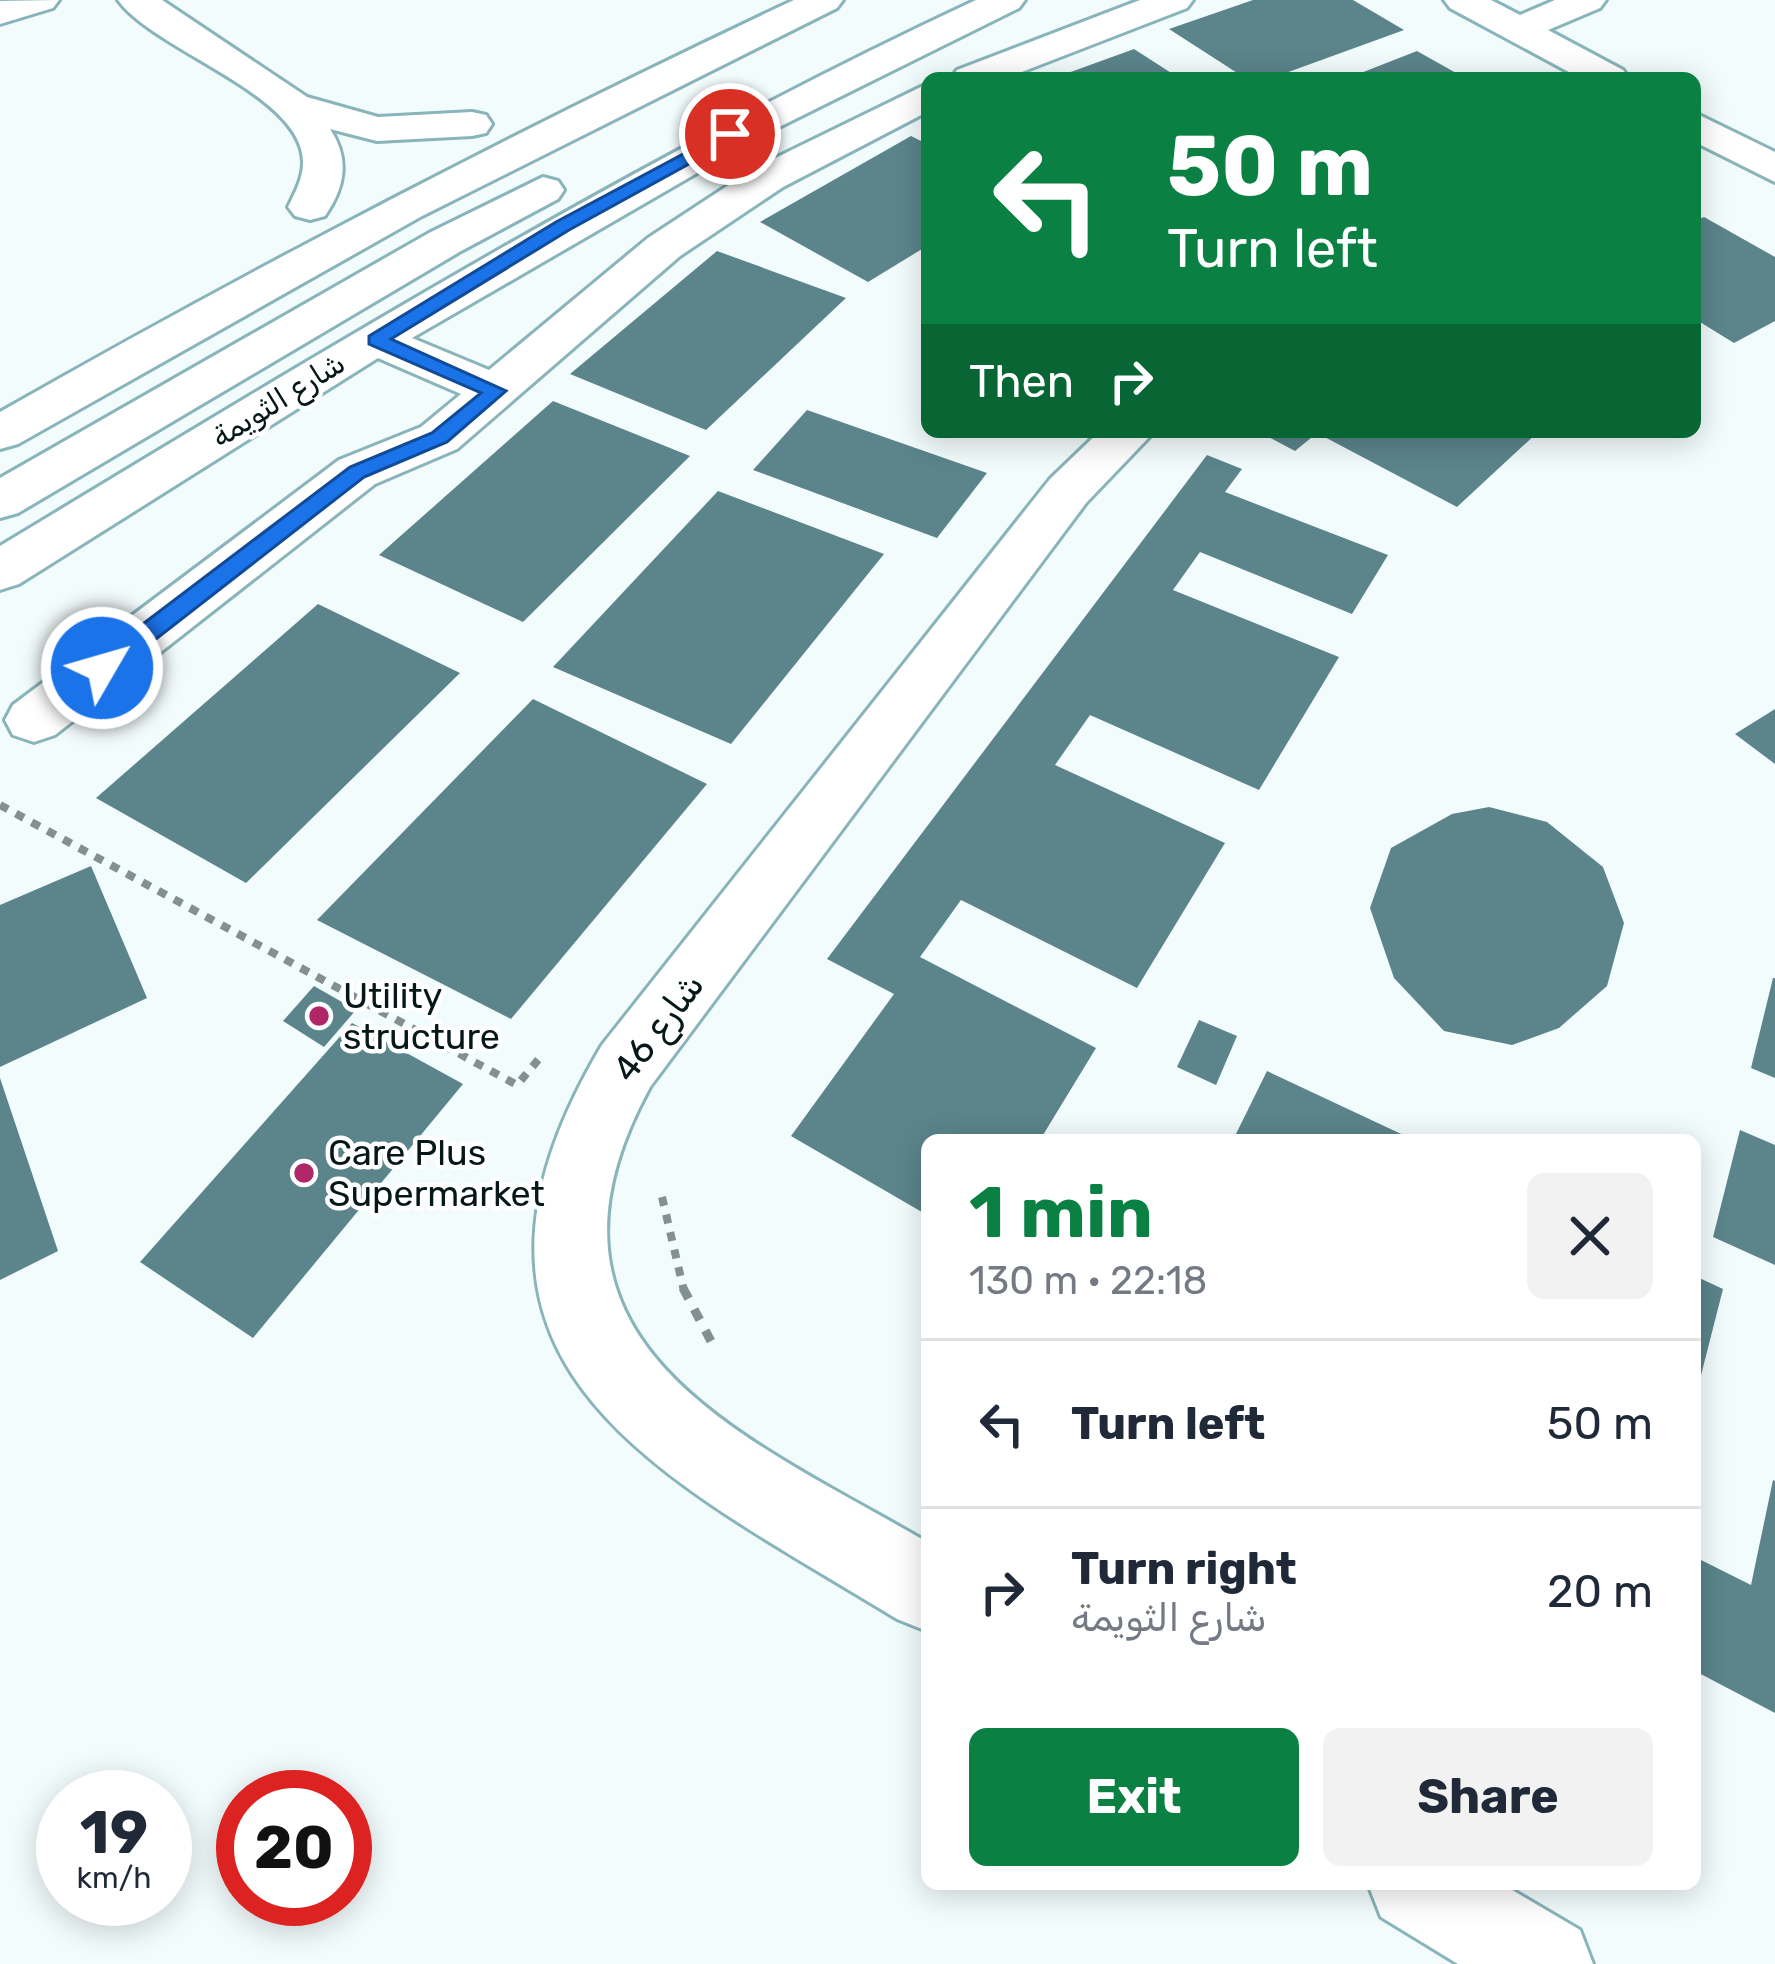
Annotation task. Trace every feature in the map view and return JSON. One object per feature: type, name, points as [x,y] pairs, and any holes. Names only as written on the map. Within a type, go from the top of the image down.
[{"type":"street","points":[[0,13],[40,0]]},
{"type":"street","points":[[137,0],[293,106],[321,143],[326,158],[326,174],[310,207]]},
{"type":"street","points":[[613,56],[734,0]]},
{"type":"street","points":[[0,433],[142,350],[407,207],[824,0]]},
{"type":"street","points":[[0,501],[445,242],[777,67],[915,0]]},
{"type":"street","name":"شارع الثويمة","points":[[0,572],[562,226],[772,112],[1006,0]]},
{"type":"street","points":[[987,72],[1174,0]]},
{"type":"street","points":[[1463,0],[1598,72]]},
{"type":"street","points":[[1519,29],[1586,0]]},
{"type":"street","points":[[34,720],[357,472],[439,438],[613,286],[717,211],[822,148],[921,100]]},
{"type":"street","points":[[268,230],[513,104]]},
{"type":"street","points":[[293,106],[377,129],[472,124]]},
{"type":"street","points":[[1701,128],[1775,169]]},
{"type":"street","points":[[376,340],[496,391]]},
{"type":"street","name":"شارع 46","points":[[921,1584],[705,1450],[655,1414],[614,1371],[587,1320],[571,1268],[568,1212],[577,1160],[597,1110],[626,1066],[1068,491],[1124,438]]},
{"type":"street","points":[[1424,1890],[1546,1964]]},
{"type":"path","points":[[0,805],[517,1085],[562,1031],[626,1066]]},
{"type":"path","points":[[665,1180],[668,1246],[683,1298],[711,1343],[748,1384],[705,1450]]},
{"type":"building","points":[[1253,0],[1353,0],[1404,30],[1288,72],[1236,72],[1169,29]]},
{"type":"building","points":[[1134,49],[1170,72],[1071,72]]},
{"type":"building","points":[[1417,51],[1454,72],[1363,72]]},
{"type":"building","points":[[911,136],[921,141],[921,250],[868,282],[760,222]]},
{"type":"building","points":[[1701,218],[1775,257],[1775,321],[1734,343],[1701,323]]},
{"type":"building","points":[[717,251],[846,298],[706,430],[570,374]]},
{"type":"building","points":[[553,401],[690,456],[523,622],[379,555]]},
{"type":"building","points":[[807,410],[987,473],[937,538],[753,470]]},
{"type":"building","points":[[1270,438],[1311,438],[1295,451]]},
{"type":"building","points":[[1326,438],[1532,438],[1457,507]]},
{"type":"building","points":[[1207,455],[1242,469],[1225,492],[1388,555],[1352,614],[1200,552],[1173,590],[1339,657],[1259,790],[1090,715],[1055,765],[1225,843],[1137,988],[961,900],[920,957],[1096,1048],[1044,1134],[921,1134],[921,1212],[791,1136],[894,994],[827,959]]},
{"type":"building","points":[[718,491],[884,554],[731,744],[553,667]]},
{"type":"building","points":[[318,604],[460,673],[246,883],[96,798]]},
{"type":"building","points":[[533,699],[707,784],[511,1019],[317,920]]},
{"type":"building","points":[[1775,709],[1775,764],[1735,734]]},
{"type":"building","points":[[1489,807],[1547,822],[1603,867],[1624,923],[1607,986],[1559,1028],[1512,1045],[1444,1031],[1394,978],[1370,908],[1391,848],[1452,814]]},
{"type":"building","points":[[91,866],[147,998],[0,1067],[0,905]]},
{"type":"building","points":[[1775,978],[1775,1078],[1751,1068]]},
{"type":"building","name":"Utility structure","points":[[314,986],[356,1010],[324,1047],[283,1021]]},
{"type":"building","points":[[1199,1020],[1237,1036],[1216,1085],[1177,1067]]},
{"type":"building","name":"Care Plus Supermarket","points":[[352,1023],[463,1084],[253,1338],[140,1262]]},
{"type":"building","points":[[1267,1071],[1401,1134],[1236,1134]]},
{"type":"building","points":[[0,1078],[58,1251],[0,1280]]},
{"type":"building","points":[[1740,1130],[1775,1145],[1775,1265],[1713,1237]]},
{"type":"building","points":[[1701,1279],[1723,1289],[1701,1375]]},
{"type":"building","points":[[1773,1480],[1775,1713],[1701,1674],[1701,1560],[1751,1585]]},
{"type":"place","name":"Utility structure","points":[[319,1016]]},
{"type":"place","name":"Care Plus Supermarket","points":[[304,1173]]},
{"type":"route","points":[[102,668],[357,472],[439,438],[496,391],[376,340],[562,226],[730,134]]}]
